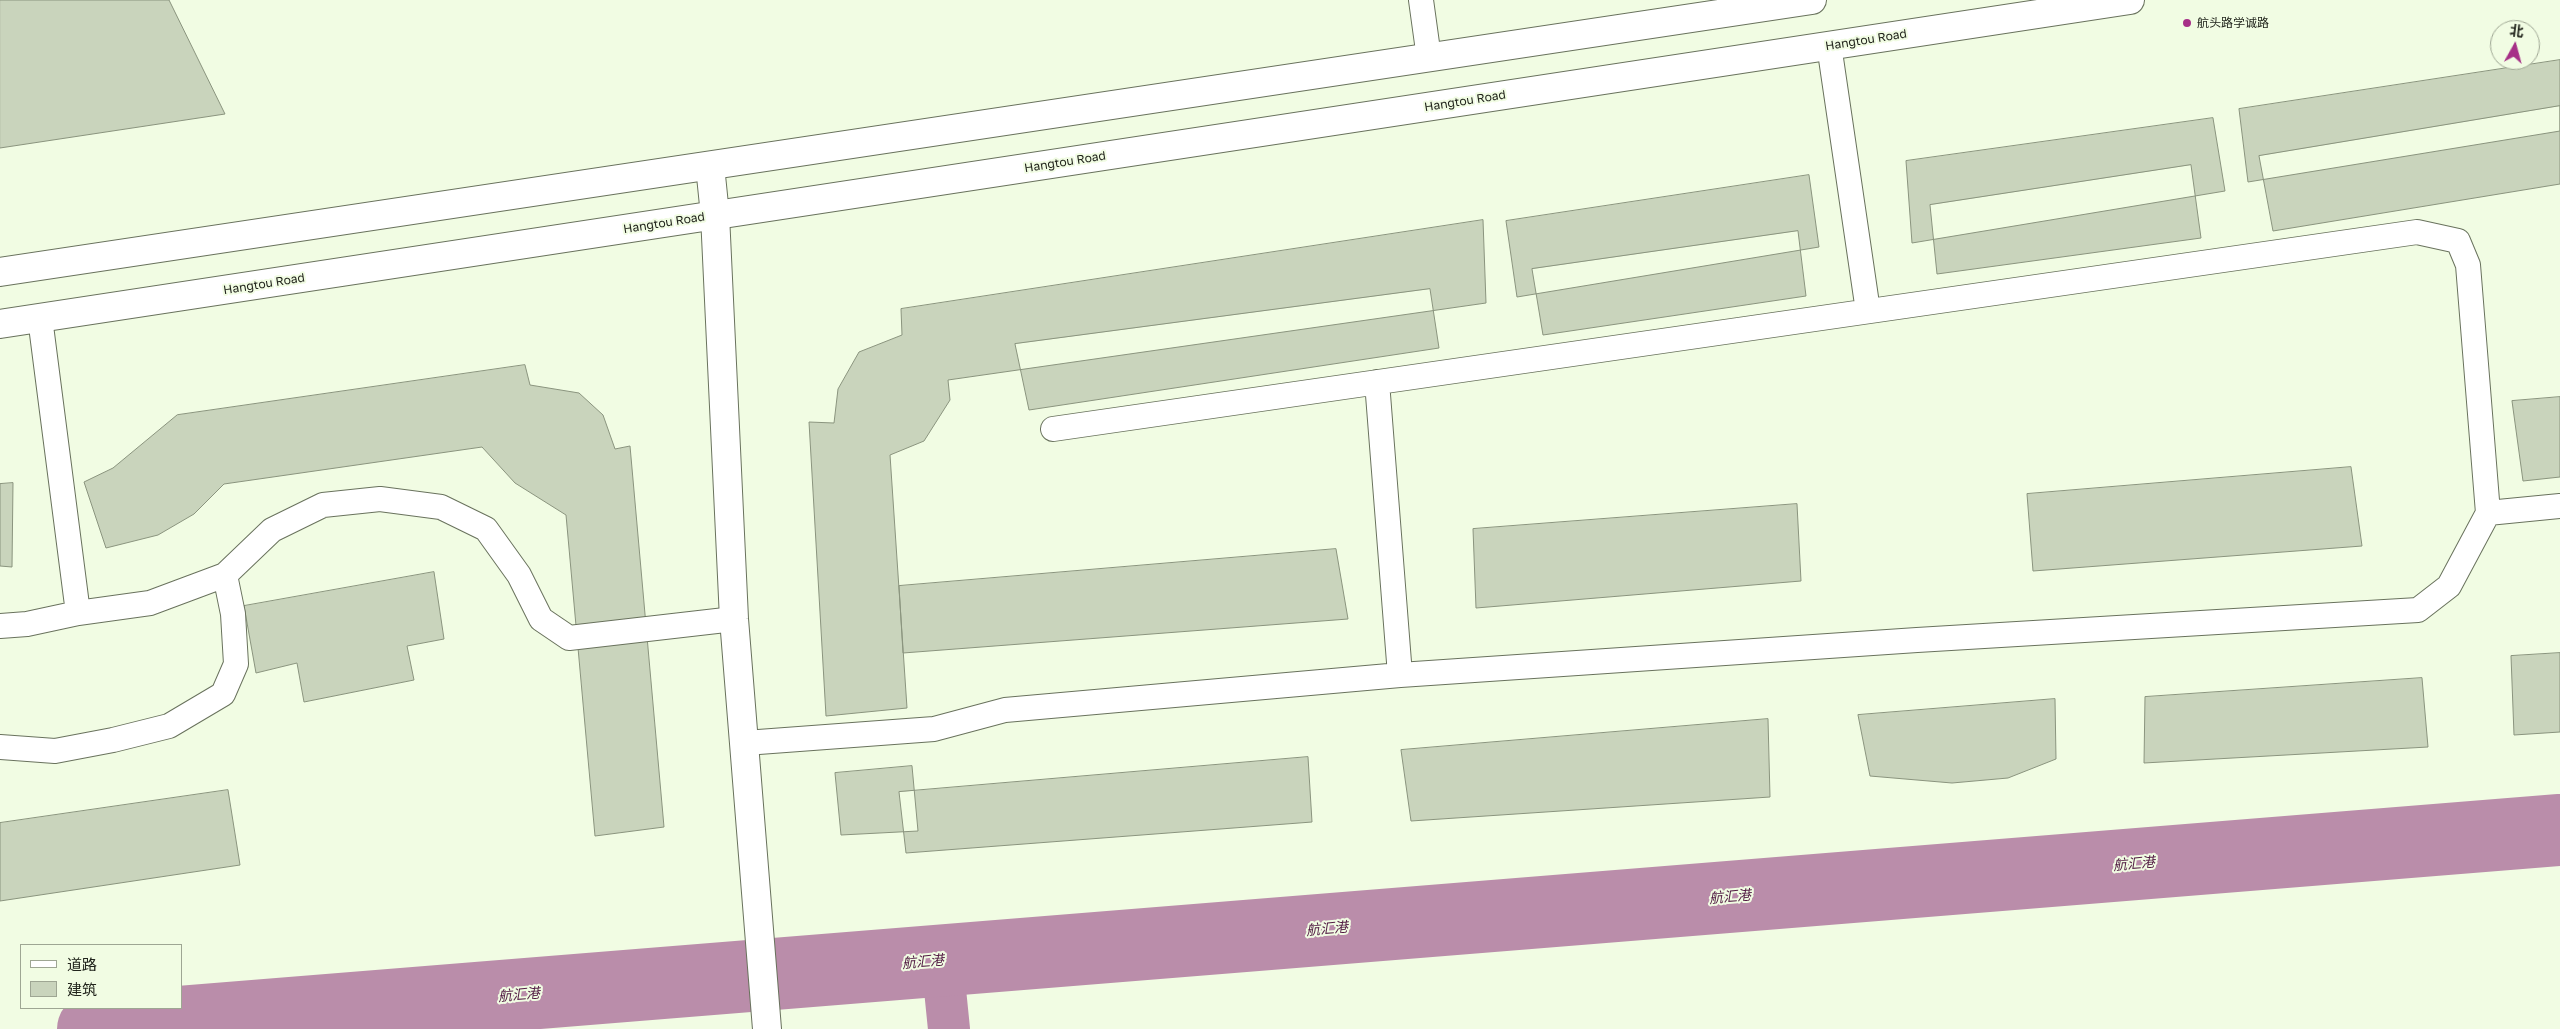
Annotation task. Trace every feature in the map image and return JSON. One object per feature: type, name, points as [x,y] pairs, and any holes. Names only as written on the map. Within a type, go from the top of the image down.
[{"type":"main road","points":[[0,272],[1812,0]]},
{"type":"main road","name":"Hangtou Road","points":[[0,324],[2130,0]]},
{"type":"main road","points":[[710,166],[715,215],[734,619],[767,1029]]},
{"type":"lane","points":[[1421,0],[1429,58]]},
{"type":"lane","points":[[1829,45],[1868,311]]},
{"type":"lane","points":[[745,743],[934,729],[1005,710],[1400,675],[1907,640],[2418,610],[2449,586],[2488,513],[2468,265],[2458,241],[2417,232],[1053,429]]},
{"type":"lane","points":[[40,318],[78,613]]},
{"type":"lane","points":[[1377,382],[1400,675]]},
{"type":"lane","points":[[0,626],[27,624],[78,613],[150,603],[225,574],[272,530],[323,505],[380,499],[441,507],[486,529],[519,575],[541,619],[569,638],[734,619]]},
{"type":"lane","points":[[2488,513],[2560,506]]},
{"type":"lane","points":[[0,747],[55,751],[113,740],[169,726],[224,694],[236,664],[233,614],[225,574]]},
{"type":"building","points":[[0,0],[169,0],[225,114],[0,148]]},
{"type":"building","points":[[2560,60],[2560,131],[2248,182],[2239,109],[2494,70],[2540,70],[2540,63]]},
{"type":"building","points":[[2560,106],[2560,184],[2273,231],[2259,156]]},
{"type":"building","points":[[2213,118],[2225,191],[1912,243],[1906,161]]},
{"type":"building","points":[[2191,165],[2201,238],[1937,274],[1930,205]]},
{"type":"building","points":[[1809,175],[1819,247],[1517,297],[1506,221]]},
{"type":"building","points":[[1483,220],[1486,303],[948,380],[950,400],[924,441],[890,455],[907,708],[826,716],[809,422],[834,423],[838,389],[859,352],[902,335],[901,309]]},
{"type":"building","points":[[1798,231],[1806,296],[1543,335],[1532,269]]},
{"type":"building","points":[[1430,289],[1439,348],[1029,410],[1015,344]]},
{"type":"building","points":[[525,365],[530,385],[579,393],[603,415],[615,449],[630,446],[664,827],[595,836],[566,515],[515,483],[482,447],[224,484],[194,514],[158,535],[106,548],[84,482],[113,468],[177,415]]},
{"type":"building","points":[[2560,397],[2560,477],[2523,481],[2512,401]]},
{"type":"building","points":[[2351,467],[2362,546],[2033,571],[2027,494]]},
{"type":"building","points":[[13,483],[12,567],[0,566],[0,484]]},
{"type":"building","points":[[1797,504],[1801,581],[1476,608],[1473,529]]},
{"type":"building","points":[[1336,549],[1348,619],[903,653],[899,586]]},
{"type":"building","points":[[434,572],[444,639],[407,646],[414,680],[304,702],[297,663],[256,673],[244,606]]},
{"type":"building","points":[[2560,653],[2560,732],[2514,735],[2511,656]]},
{"type":"building","points":[[2422,678],[2428,747],[2144,763],[2145,697]]},
{"type":"building","points":[[2055,699],[2056,759],[2008,778],[1952,783],[1870,776],[1858,715]]},
{"type":"building","points":[[1768,719],[1770,797],[1411,821],[1401,750]]},
{"type":"building","points":[[1308,757],[1312,822],[906,853],[899,792]]},
{"type":"building","points":[[912,766],[918,831],[841,835],[835,773]]},
{"type":"building","points":[[228,790],[240,865],[0,901],[0,823]]},
{"type":"waterway","name":"航汇港","points":[[93,1029],[2560,830]]},
{"type":"waterway","points":[[942,960],[949,1029]]},
{"type":"place","name":"航头路学诚路","points":[[2187,23]]}]
